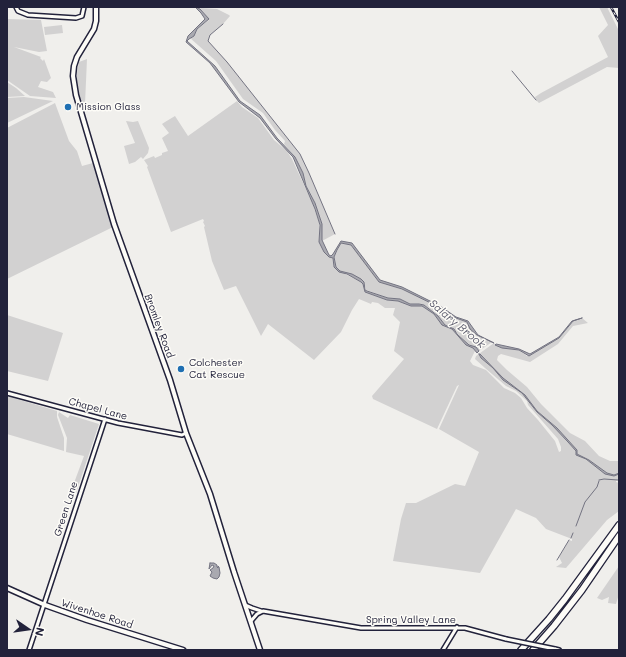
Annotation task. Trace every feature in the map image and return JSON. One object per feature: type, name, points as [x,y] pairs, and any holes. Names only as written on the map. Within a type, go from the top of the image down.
[{"type":"highway","points":[[521,650],[565,599],[619,525]]},
{"type":"highway","points":[[533,650],[577,596],[619,536]]},
{"type":"street","points":[[16,7],[18,11],[28,14],[76,18],[82,16],[84,7]]},
{"type":"street","name":"Bromley Road","points":[[96,7],[95,25],[74,66],[73,76],[76,95],[114,224],[170,380],[186,433],[210,494],[260,650]]},
{"type":"street","name":"Chapel Lane","points":[[7,393],[142,428],[182,435],[186,433]]},
{"type":"street","name":"Green Lane","points":[[28,650],[105,419]]},
{"type":"street","name":"Wivenhoe Road","points":[[7,588],[43,604],[87,620],[183,650]]},
{"type":"street","name":"Spring Valley Lane","points":[[245,605],[263,611],[362,628],[457,627],[506,640],[557,650]]},
{"type":"street","points":[[251,621],[256,615],[263,611]]},
{"type":"street","points":[[443,650],[457,627]]},
{"type":"shaded area","points":[[195,7],[200,9],[209,19],[197,29],[194,36],[187,41],[215,66],[240,101],[260,115],[277,138],[295,157],[303,173],[306,186],[315,203],[322,224],[322,240],[329,255],[331,256],[333,254],[341,241],[352,243],[380,280],[402,287],[440,306],[456,317],[468,321],[478,335],[494,343],[477,335],[470,329],[467,322],[456,318],[441,308],[402,289],[379,282],[351,245],[341,243],[334,257],[336,267],[340,271],[352,274],[361,279],[364,282],[365,290],[367,291],[388,298],[400,299],[410,304],[424,305],[438,316],[445,325],[454,329],[457,334],[469,345],[476,347],[479,351],[477,353],[473,348],[466,345],[452,329],[442,325],[434,314],[422,306],[411,306],[398,301],[387,300],[365,292],[361,282],[347,274],[339,272],[334,267],[333,258],[329,257],[324,252],[319,242],[320,225],[315,209],[293,157],[276,139],[260,118],[239,102],[210,63],[186,42],[188,36],[205,19]]},
{"type":"shaded area","points":[[599,7],[607,7],[619,31],[619,68],[607,67],[539,103],[535,97],[541,93],[608,57],[598,36],[608,25]]},
{"type":"shaded area","points":[[200,8],[217,9],[230,16],[210,35],[208,41],[227,62],[300,154],[335,234],[322,241],[322,224],[315,203],[306,186],[303,173],[295,157],[284,144],[285,141],[263,113],[243,99],[216,61],[190,38],[194,36],[197,29],[209,20]]},
{"type":"shaded area","points":[[7,19],[41,20],[47,51],[39,52],[14,47],[41,57],[40,58],[43,61],[44,59],[51,78],[47,82],[41,81],[38,87],[53,92],[56,98],[30,96],[7,80]]},
{"type":"shaded area","points":[[62,25],[63,33],[45,35],[44,27]]},
{"type":"shaded area","points":[[87,59],[85,104],[81,104],[77,72],[79,62]]},
{"type":"shaded area","points":[[7,82],[16,88],[25,96],[7,97]]},
{"type":"shaded area","points":[[24,97],[53,101],[7,123],[7,98]]},
{"type":"shaded area","points":[[237,101],[242,107],[258,118],[274,140],[287,151],[292,159],[312,202],[319,222],[319,239],[324,252],[333,258],[333,266],[337,270],[361,282],[365,292],[387,300],[398,301],[412,306],[422,306],[434,314],[442,324],[452,329],[466,345],[473,348],[475,351],[470,361],[473,365],[486,370],[504,388],[515,393],[521,398],[527,408],[555,441],[559,452],[561,451],[561,447],[558,439],[528,405],[527,401],[516,391],[506,386],[475,359],[476,356],[494,343],[502,348],[519,350],[527,356],[531,355],[559,338],[573,321],[582,318],[588,323],[573,326],[558,344],[530,362],[501,354],[498,356],[497,360],[527,387],[541,404],[570,433],[585,441],[599,456],[610,461],[619,461],[619,472],[614,475],[607,473],[589,460],[577,454],[577,450],[557,428],[537,411],[525,395],[503,378],[480,354],[479,354],[481,358],[493,368],[503,380],[522,393],[537,412],[552,425],[576,451],[576,455],[586,459],[605,474],[614,476],[619,474],[619,480],[616,482],[619,483],[619,511],[607,520],[566,568],[556,567],[562,563],[559,557],[569,540],[572,541],[572,539],[546,529],[536,518],[516,509],[480,573],[393,561],[401,519],[406,503],[416,503],[455,484],[465,486],[479,452],[439,429],[459,385],[457,386],[437,429],[373,399],[372,396],[404,359],[394,351],[400,322],[393,315],[395,308],[385,308],[378,303],[372,302],[371,304],[359,299],[341,332],[314,360],[268,324],[261,336],[236,286],[224,290],[212,261],[203,219],[171,232],[147,167],[148,166],[144,160],[154,156],[155,158],[168,151],[162,138],[169,133],[162,124],[175,116],[188,136]]},
{"type":"shaded area","points":[[55,103],[69,141],[77,151],[82,166],[93,163],[113,227],[7,279],[7,128]]},
{"type":"shaded area","points":[[126,121],[138,121],[149,148],[148,153],[143,159],[141,157],[135,162],[129,164],[124,146],[135,143]]},
{"type":"shaded area","points":[[341,243],[351,245],[379,282],[404,290],[441,308],[456,318],[467,322],[470,329],[477,335],[492,342],[479,351],[476,347],[469,345],[452,328],[445,325],[435,313],[424,305],[410,304],[400,299],[388,298],[366,290],[364,282],[352,274],[340,271],[336,267],[334,257]]},
{"type":"shaded area","points":[[7,315],[63,333],[48,381],[7,371]]},
{"type":"shaded area","points":[[582,318],[573,321],[559,338],[529,356],[519,350],[502,348],[495,345],[519,349],[530,354],[559,337],[572,321]]},
{"type":"shaded area","points":[[480,354],[503,378],[525,395],[537,411],[557,428],[577,450],[577,454],[589,460],[607,473],[614,475],[619,474],[614,476],[605,474],[586,459],[576,455],[576,451],[552,425],[537,412],[522,393],[503,380],[493,368],[481,358]]},
{"type":"shaded area","points":[[7,396],[57,411],[57,417],[64,438],[64,451],[7,434]]},
{"type":"shaded area","points":[[59,412],[68,418],[70,415],[99,424],[76,493],[71,491],[84,456],[66,452],[67,438],[58,415]]},
{"type":"shaded area","points":[[210,563],[214,563],[218,568],[218,566],[219,567],[220,573],[217,579],[210,576],[212,572],[210,570],[214,566],[212,565],[209,569]]},
{"type":"shaded area","points":[[619,566],[619,594],[616,604],[608,603],[609,597],[602,600],[597,598]]},
{"type":"waterway","points":[[223,24],[210,35],[208,41],[227,62],[300,154],[335,234]]},
{"type":"waterway","points":[[512,71],[536,100]]},
{"type":"waterway","points":[[599,480],[618,480]]},
{"type":"waterway","points":[[576,526],[585,502],[597,487],[599,481]]},
{"type":"waterway","points":[[571,538],[573,533]]},
{"type":"waterway","points":[[557,560],[569,540]]},
{"type":"railway","points":[[611,7],[619,22]]},
{"type":"place","name":"Mission Glass","points":[[68,107]]},
{"type":"place","name":"Colchester Cat Rescue","points":[[181,369]]},
{"type":"water label","name":"Salary Brook","points":[[457,324]]}]
